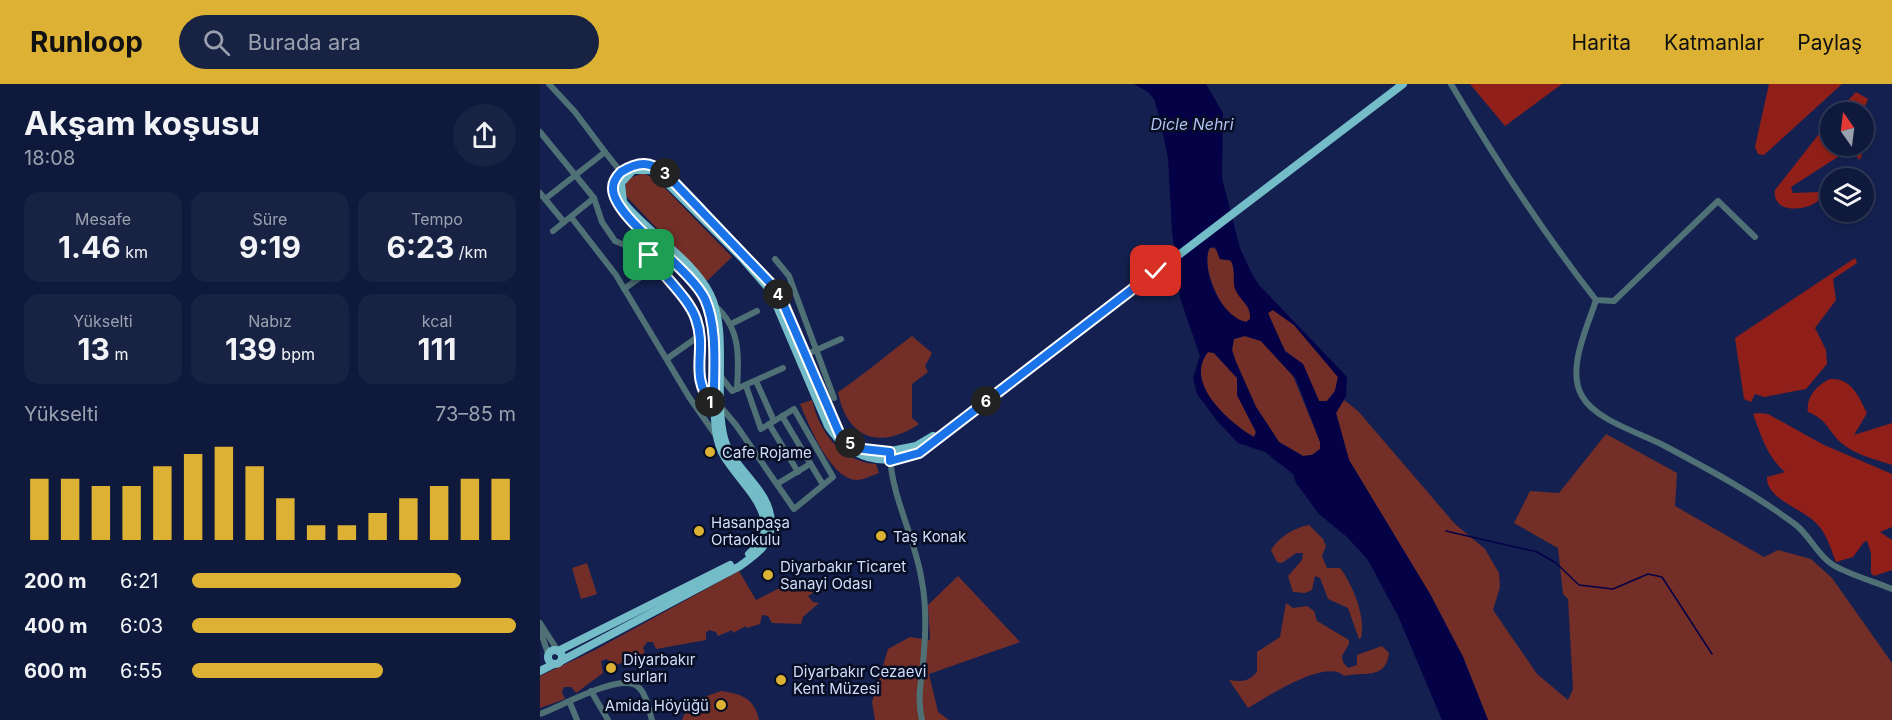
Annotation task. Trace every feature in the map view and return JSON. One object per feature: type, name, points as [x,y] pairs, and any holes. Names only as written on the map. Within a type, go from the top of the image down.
[{"type":"main road","points":[[540,671],[740,566],[763,548],[769,536],[770,513],[759,491],[727,448],[717,407],[719,374],[715,306],[696,274],[623,202],[621,183],[633,170],[651,170],[659,175],[770,290],[828,426],[835,437],[859,455],[890,457],[919,453],[987,397],[1393,84]]},
{"type":"main road","points":[[1285,169],[1403,84]]},
{"type":"main road","points":[[540,660],[549,656],[553,651],[558,651],[740,560],[759,543],[765,522],[763,511],[724,455],[718,438],[713,346],[707,302],[690,277],[618,206],[613,188],[621,172],[643,162],[655,165],[763,273],[783,303],[840,435],[863,449],[890,457]]},
{"type":"main road","points":[[558,651],[561,654],[558,662]]},
{"type":"main road","points":[[549,656],[558,662]]},
{"type":"street","points":[[549,84],[575,112],[621,172]]},
{"type":"street","points":[[1451,84],[1493,155],[1561,255],[1596,300],[1614,301],[1718,201],[1755,237]]},
{"type":"street","points":[[540,132],[594,198],[603,222],[615,241],[642,252],[693,310],[699,336],[700,386],[794,509],[822,483],[833,477],[794,409],[761,429],[746,386]]},
{"type":"street","points":[[564,222],[542,196],[576,176],[605,152]]},
{"type":"street","points":[[553,231],[594,198]]},
{"type":"street","points":[[571,217],[624,289],[668,358],[689,397],[718,438]]},
{"type":"street","points":[[776,259],[789,276],[834,398]]},
{"type":"street","points":[[624,289],[656,266]]},
{"type":"street","points":[[1596,300],[1577,370],[1577,382],[1582,397],[1597,411],[1620,426],[1661,444],[1719,476],[1796,525],[1834,566],[1892,589]]},
{"type":"street","points":[[715,306],[732,324],[738,353],[736,389]]},
{"type":"street","points":[[732,324],[757,311]]},
{"type":"street","points":[[668,358],[699,336]]},
{"type":"street","points":[[805,355],[841,339]]},
{"type":"street","points":[[719,374],[732,391],[783,368]]},
{"type":"street","points":[[756,381],[771,422],[798,472]]},
{"type":"street","points":[[782,416],[822,483]]},
{"type":"street","points":[[890,457],[922,582],[925,614],[924,652],[919,686],[922,720]]},
{"type":"street","points":[[777,484],[810,464]]},
{"type":"street","points":[[540,623],[558,651]]},
{"type":"street","points":[[540,630],[549,656]]},
{"type":"street","points":[[550,720],[543,713],[612,684],[627,683],[636,685],[641,691],[652,720]]},
{"type":"street","points":[[591,692],[608,720]]},
{"type":"street","points":[[570,703],[577,720]]},
{"type":"shaded area","points":[[1470,84],[1562,84],[1505,126]]},
{"type":"shaded area","points":[[1769,84],[1842,84],[1764,155],[1758,154],[1755,147]]},
{"type":"shaded area","points":[[1856,92],[1868,99],[1867,102],[1846,102]]},
{"type":"shaded area","points":[[1820,133],[1820,156],[1839,156],[1791,187],[1793,193],[1819,192],[1820,199],[1801,208],[1785,207],[1775,198],[1775,190]]},
{"type":"shaded area","points":[[643,173],[656,179],[732,257],[707,281],[626,196],[625,187],[628,179]]},
{"type":"shaded area","points":[[1211,247],[1217,250],[1220,259],[1232,261],[1236,290],[1250,310],[1250,319],[1246,322],[1233,317],[1222,304],[1212,284],[1207,263]]},
{"type":"shaded area","points":[[1855,258],[1857,263],[1833,279],[1836,300],[1815,328],[1826,350],[1827,364],[1806,389],[1764,397],[1755,394],[1751,402],[1744,399],[1735,338]]},
{"type":"shaded area","points":[[1273,310],[1294,325],[1338,377],[1335,391],[1327,401],[1319,401],[1303,364],[1285,351],[1269,318],[1268,313]]},
{"type":"shaded area","points":[[912,336],[932,353],[925,366],[928,372],[912,384],[912,418],[919,424],[891,437],[879,438],[857,430],[842,408],[838,392]]},
{"type":"shaded area","points":[[1245,336],[1261,341],[1293,376],[1320,442],[1320,449],[1312,455],[1303,456],[1279,442],[1256,407],[1232,350],[1233,339]]},
{"type":"shaded area","points":[[1208,352],[1214,353],[1237,378],[1237,395],[1256,432],[1254,437],[1222,412],[1205,389],[1201,377],[1202,364]]},
{"type":"shaded area","points":[[1830,379],[1838,379],[1849,385],[1867,413],[1854,435],[1892,423],[1892,465],[1851,449],[1839,441],[1823,421],[1808,412],[1813,392]]},
{"type":"shaded area","points":[[812,400],[820,424],[834,443],[852,457],[876,464],[879,473],[857,480],[847,478],[838,471],[822,450],[800,404]]},
{"type":"shaded area","points":[[1344,400],[1358,411],[1455,524],[1485,549],[1499,573],[1500,587],[1493,610],[1537,674],[1568,700],[1573,689],[1568,599],[1563,594],[1558,548],[1514,523],[1530,491],[1559,493],[1606,434],[1677,473],[1675,506],[1764,557],[1778,550],[1811,559],[1832,578],[1892,663],[1892,720],[1488,720],[1463,657],[1430,594],[1349,460],[1336,413]]},
{"type":"shaded area","points":[[1753,414],[1768,414],[1824,445],[1892,474],[1892,527],[1880,532],[1892,540],[1892,570],[1874,576],[1871,573],[1871,553],[1867,541],[1853,557],[1836,562],[1828,540],[1814,521],[1772,491],[1767,477],[1785,472],[1765,445]]},
{"type":"shaded area","points":[[1309,525],[1323,539],[1326,546],[1322,556],[1327,568],[1340,568],[1354,592],[1362,621],[1361,638],[1359,639],[1348,608],[1328,599],[1320,578],[1315,576],[1312,590],[1305,593],[1293,592],[1288,576],[1302,560],[1303,553],[1296,553],[1282,563],[1277,562],[1271,550],[1288,533]]},
{"type":"shaded area","points":[[587,563],[597,594],[581,599],[572,568]]},
{"type":"shaded area","points":[[739,571],[756,600],[797,579],[805,591],[810,589],[813,593],[808,596],[813,602],[819,603],[803,617],[801,624],[772,623],[768,616],[762,615],[760,624],[747,628],[746,626],[733,633],[732,630],[718,636],[716,632],[709,630],[706,633],[706,640],[656,649],[653,642],[647,642],[643,648],[645,653],[614,666],[607,659],[601,661],[603,673],[576,693],[571,687],[564,687],[562,692],[565,699],[540,708],[540,676],[595,650]]},
{"type":"shaded area","points":[[958,576],[1020,642],[929,674],[938,712],[949,720],[875,720],[872,702],[888,649],[910,637],[930,640],[928,605]]},
{"type":"shaded area","points":[[1286,603],[1293,608],[1307,606],[1314,611],[1317,621],[1349,640],[1342,656],[1348,668],[1357,665],[1357,655],[1382,646],[1389,653],[1387,662],[1383,668],[1372,673],[1344,676],[1335,672],[1324,672],[1311,675],[1282,688],[1248,708],[1229,680],[1238,681],[1251,678],[1257,672],[1257,652],[1280,637]]},
{"type":"shaded area","name":"Amida Höyüğü","points":[[721,691],[746,698],[754,707],[759,720],[682,720],[690,702]]},
{"type":"water","name":"Dicle Nehri","points":[[1134,84],[1206,84],[1223,113],[1222,178],[1240,248],[1259,285],[1347,377],[1346,396],[1336,413],[1349,460],[1430,594],[1463,657],[1488,720],[1442,720],[1398,616],[1368,560],[1347,537],[1319,514],[1296,483],[1293,474],[1265,452],[1238,443],[1218,422],[1197,394],[1193,378],[1200,356],[1180,298],[1172,231],[1168,159],[1160,119],[1154,99],[1148,92]],"holes":[[[1215,247],[1220,259],[1230,260],[1235,289],[1249,311],[1250,319],[1246,322],[1229,311],[1215,292],[1208,269],[1209,248]],[[1273,310],[1294,325],[1338,377],[1335,391],[1327,401],[1319,401],[1303,364],[1285,351],[1268,313]],[[1245,336],[1261,341],[1296,379],[1320,442],[1320,449],[1312,455],[1303,456],[1279,442],[1256,407],[1236,362],[1232,350],[1234,339]],[[1208,352],[1214,353],[1237,378],[1237,395],[1256,432],[1254,437],[1233,422],[1213,401],[1205,389],[1201,376],[1202,364]]]},
{"type":"waterway","points":[[1446,531],[1537,552],[1556,563],[1579,585],[1613,589],[1648,574],[1662,577],[1712,654]]},
{"type":"place","name":"Cafe Rojame","points":[[710,452]]},
{"type":"place","name":"Hasanpaşa Ortaokulu","points":[[699,531]]},
{"type":"place","name":"Taş Konak","points":[[881,536]]},
{"type":"place","name":"Diyarbakır Ticaret Sanayi Odası","points":[[768,575]]},
{"type":"place","name":"Diyarbakır surları","points":[[611,668]]},
{"type":"place","name":"Diyarbakır Cezaevi Kent Müzesi","points":[[781,680]]},
{"type":"place","name":"Amida Höyüğü","points":[[721,705]]},
{"type":"route","points":[[649,255],[660,272],[693,310],[698,322],[700,386],[714,408],[713,346],[711,318],[707,302],[690,277],[618,206],[615,199],[614,181],[621,172],[632,165],[643,162],[655,165],[666,174],[774,287],[840,435],[863,449],[881,453],[890,452],[890,461],[919,453],[1156,271]]}]
